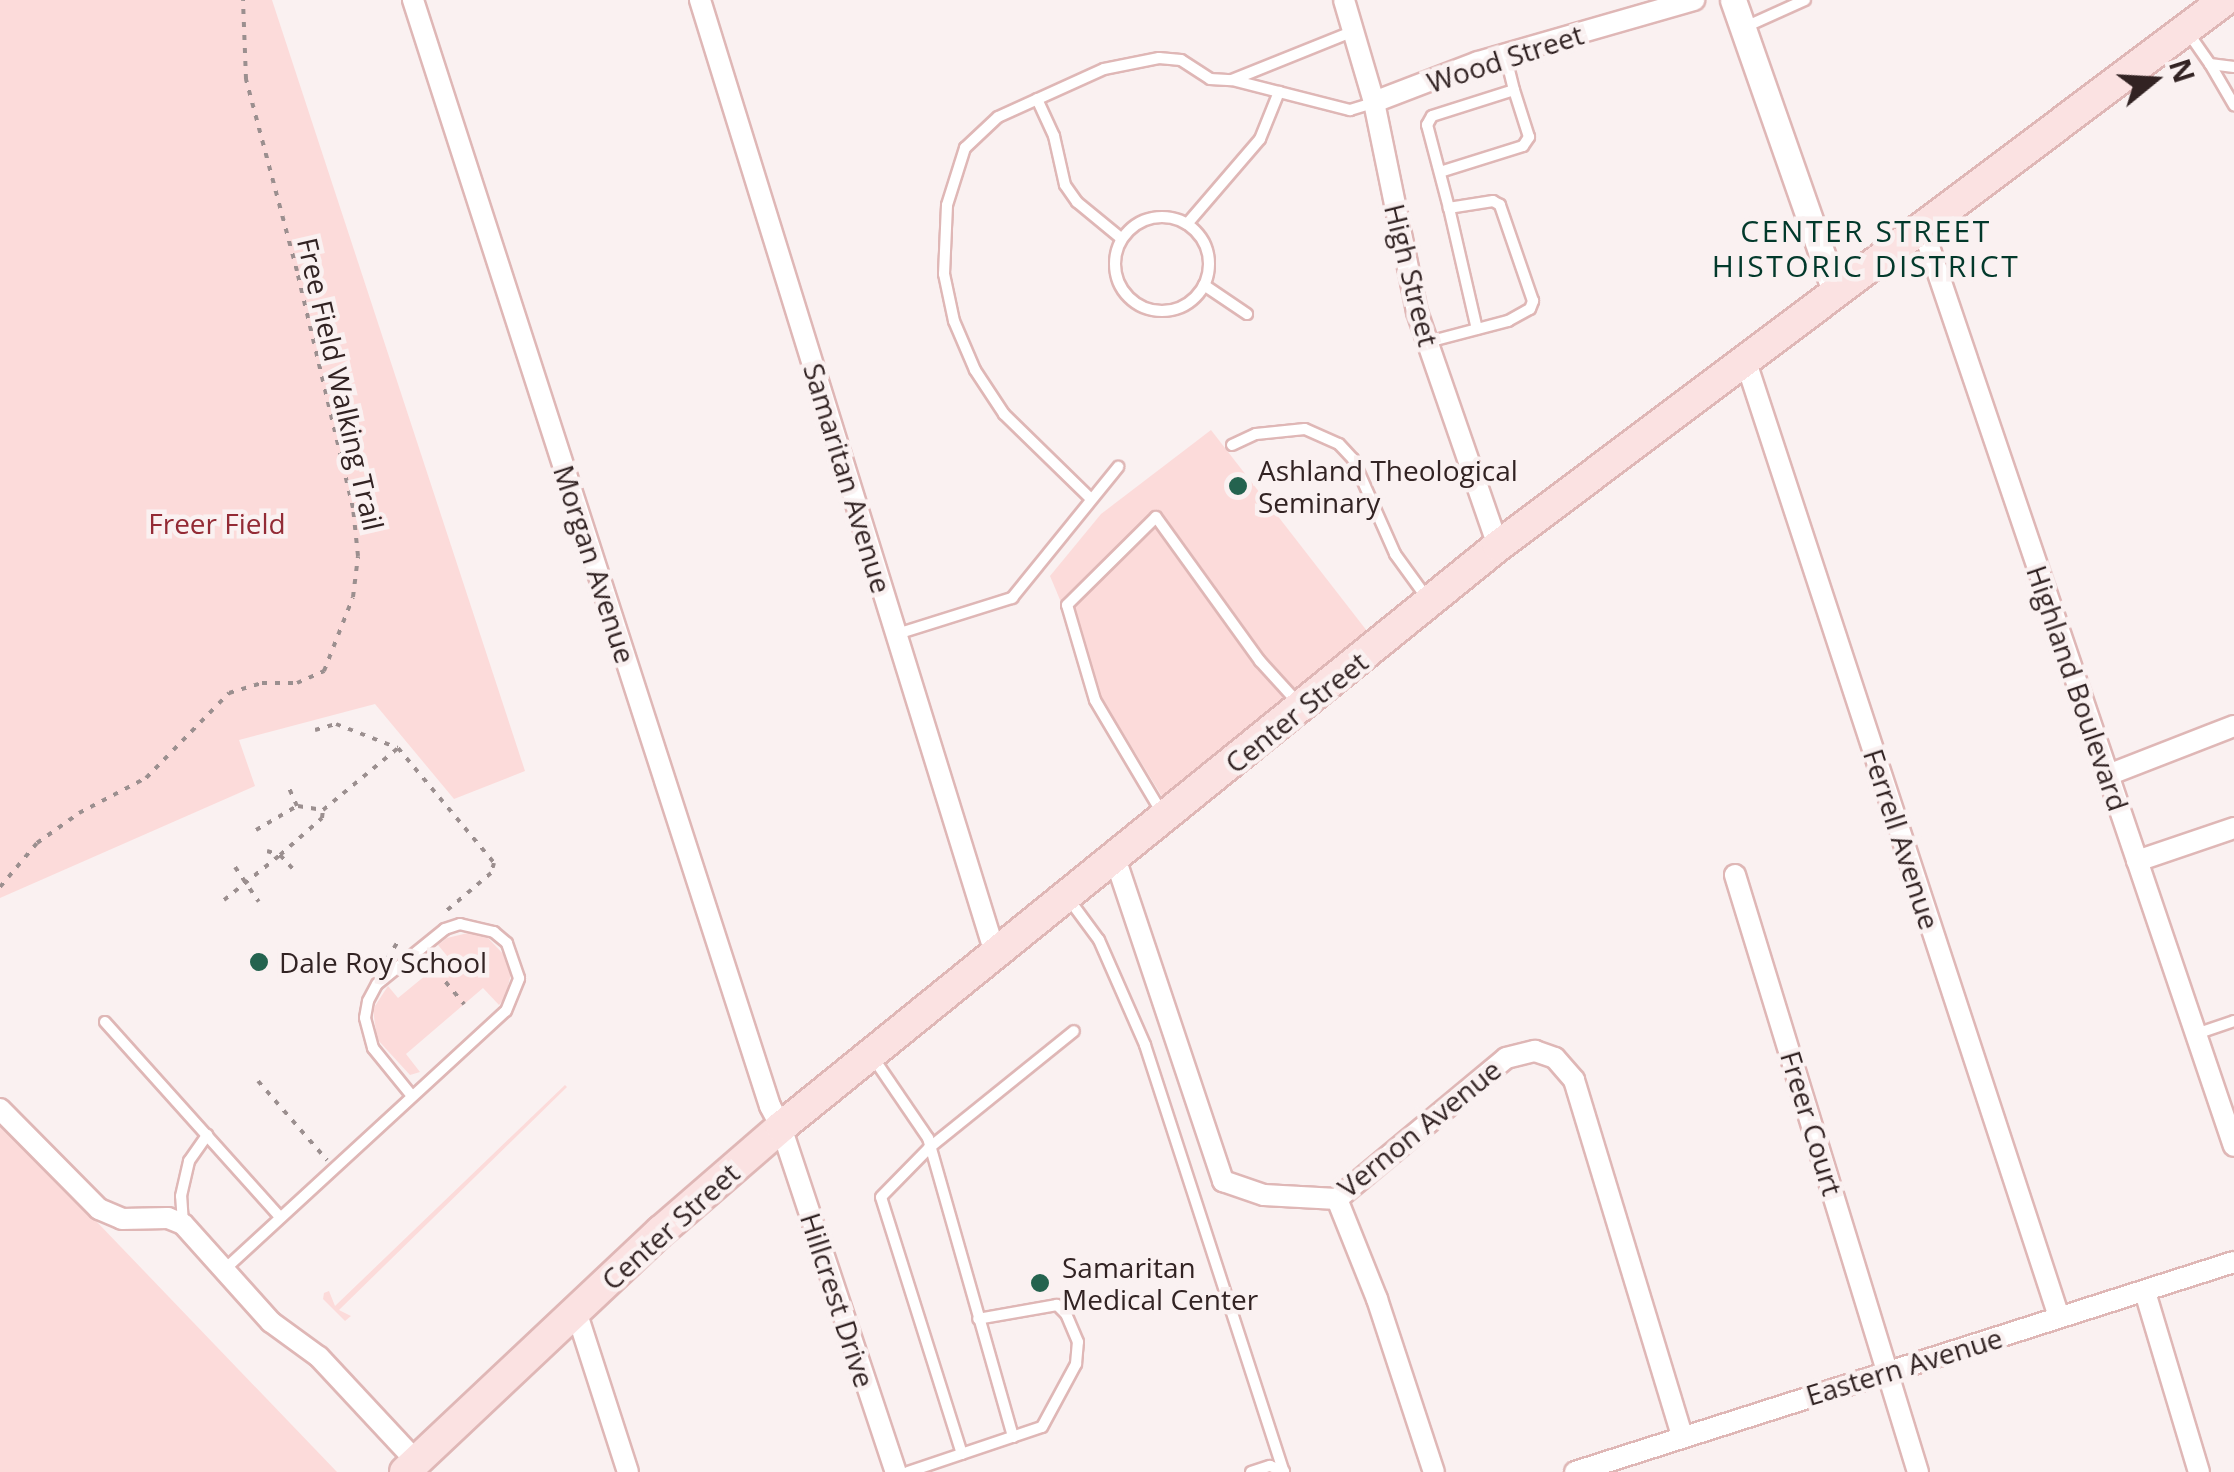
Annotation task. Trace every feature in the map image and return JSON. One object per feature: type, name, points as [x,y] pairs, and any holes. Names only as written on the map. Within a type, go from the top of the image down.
[{"type":"main road","name":"Center Street","points":[[411,1467],[576,1311],[782,1127],[1498,546],[2224,0]]},
{"type":"street","name":"Morgan Avenue","points":[[413,0],[770,1106],[782,1127]]},
{"type":"street","name":"Samaritan Avenue","points":[[700,0],[996,956]]},
{"type":"street","name":"High Street","points":[[1344,0],[1374,102],[1427,343],[1498,546]]},
{"type":"street","name":"Wood Street","points":[[1374,102],[1505,54],[1694,0]]},
{"type":"street","points":[[1733,0],[1835,292]]},
{"type":"street","name":"Highland Boulevard","points":[[1923,229],[2234,1146]]},
{"type":"street","name":"Ferrell Avenue","points":[[1746,362],[2059,1317]]},
{"type":"street","points":[[2108,775],[2234,726]]},
{"type":"street","points":[[2137,862],[2234,828]]},
{"type":"street","name":"Vernon Avenue","points":[[1114,858],[1223,1181],[1264,1195],[1338,1199],[1506,1058],[1535,1051],[1555,1058],[1574,1080],[1682,1436]]},
{"type":"street","name":"Freer Court","points":[[1735,876],[1918,1472]]},
{"type":"street","points":[[0,1109],[99,1209],[122,1219],[168,1218],[183,1224],[272,1322],[319,1357],[411,1467]]},
{"type":"street","name":"Hillcrest Drive","points":[[782,1127],[896,1472]]},
{"type":"street","points":[[1338,1199],[1377,1300],[1434,1472]]},
{"type":"street","name":"Eastern Avenue","points":[[1575,1472],[2234,1262]]},
{"type":"street","points":[[2145,1292],[2199,1472]]},
{"type":"street","points":[[576,1311],[628,1472]]},
{"type":"lane","points":[[1742,28],[1804,0]]},
{"type":"lane","points":[[2186,30],[2234,104]]},
{"type":"lane","points":[[1232,80],[1355,31]]},
{"type":"lane","points":[[1440,172],[1522,146],[1529,137],[1505,54]]},
{"type":"lane","points":[[1090,497],[1004,414],[975,370],[954,321],[944,274],[947,205],[965,148],[998,117],[1104,69],[1159,58],[1191,63],[1210,79],[1232,80],[1350,110],[1374,102]]},
{"type":"lane","points":[[2210,64],[2234,67]]},
{"type":"lane","points":[[1476,329],[1427,125],[1432,116],[1514,90]]},
{"type":"lane","points":[[1186,224],[1260,139],[1279,92]]},
{"type":"lane","points":[[1037,100],[1054,136],[1065,184],[1077,202],[1122,239]]},
{"type":"lane","points":[[1427,343],[1508,321],[1530,309],[1532,301],[1500,205],[1493,201],[1449,208]]},
{"type":"lane","points":[[1168,217],[1186,224],[1207,251],[1204,285],[1196,296],[1175,308],[1150,310],[1137,304],[1127,296],[1115,267],[1122,239],[1136,224],[1152,218],[1168,217]]},
{"type":"lane","points":[[1204,285],[1246,314]]},
{"type":"lane","points":[[1232,445],[1256,434],[1305,429],[1339,444],[1353,459],[1395,554],[1430,603]]},
{"type":"lane","points":[[896,634],[1012,598],[1118,467]]},
{"type":"lane","points":[[1165,818],[1095,700],[1067,606],[1156,517],[1260,661],[1302,707]]},
{"type":"lane","points":[[1068,897],[1099,940],[1146,1045],[1284,1471]]},
{"type":"lane","points":[[224,1269],[506,1011],[519,978],[507,942],[478,925],[445,929],[377,984],[364,1018],[373,1048],[412,1096]]},
{"type":"lane","points":[[2196,1034],[2234,1021]]},
{"type":"lane","points":[[105,1022],[278,1216]]},
{"type":"lane","points":[[962,1454],[881,1197],[929,1148],[1074,1031]]},
{"type":"lane","points":[[871,1055],[915,1116],[929,1148],[1013,1437]]},
{"type":"lane","points":[[183,1224],[180,1209],[189,1161],[207,1134]]},
{"type":"lane","points":[[908,1472],[1042,1427],[1076,1364],[1078,1342],[1066,1314],[1056,1305],[978,1319]]},
{"type":"lane","points":[[1251,1472],[1270,1466],[1284,1471]]},
{"type":"path","name":"Free Field Walking Trail","points":[[0,887],[36,843],[79,813],[146,778],[229,694],[262,682],[297,683],[324,671],[353,598],[358,556],[353,508],[298,270],[249,94],[242,0]]},
{"type":"path","points":[[314,730],[336,724],[398,748],[494,863],[491,872],[432,923]]},
{"type":"path","points":[[224,900],[398,748]]},
{"type":"path","points":[[288,786],[297,806]]},
{"type":"path","points":[[256,830],[297,806],[324,810]]},
{"type":"path","points":[[267,851],[280,855],[294,870]]},
{"type":"path","points":[[235,868],[258,902]]},
{"type":"path","points":[[388,961],[388,952],[397,943]]},
{"type":"path","points":[[377,970],[403,948]]},
{"type":"path","points":[[419,950],[464,1004]]},
{"type":"path","points":[[258,1081],[333,1167]]},
{"type":"green space","name":"Freer Field","points":[[0,0],[272,0],[525,771],[454,799],[375,704],[239,740],[255,786],[0,898]]},
{"type":"green space","points":[[1211,430],[1374,640],[1169,808],[1100,695],[1050,576],[1101,514]]},
{"type":"green space","points":[[472,932],[487,937],[507,958],[511,973],[506,996],[499,1005],[483,988],[406,1054],[420,1072],[410,1075],[377,1039],[373,1009],[388,986],[398,998],[448,957],[438,945],[447,938]]},
{"type":"green space","points":[[565,1085],[339,1310],[351,1316],[345,1321],[323,1299],[329,1291],[335,1306]]},
{"type":"green space","points":[[0,1121],[337,1472],[0,1472]]},
{"type":"place","name":"Ashland Theological Seminary","points":[[1238,486]]},
{"type":"place","name":"Dale Roy School","points":[[259,962]]},
{"type":"place","name":"Samaritan Medical Center","points":[[1040,1283]]},
{"type":"district","name":"CENTER STREET HISTORIC DISTRICT","points":[[1866,248]]}]
